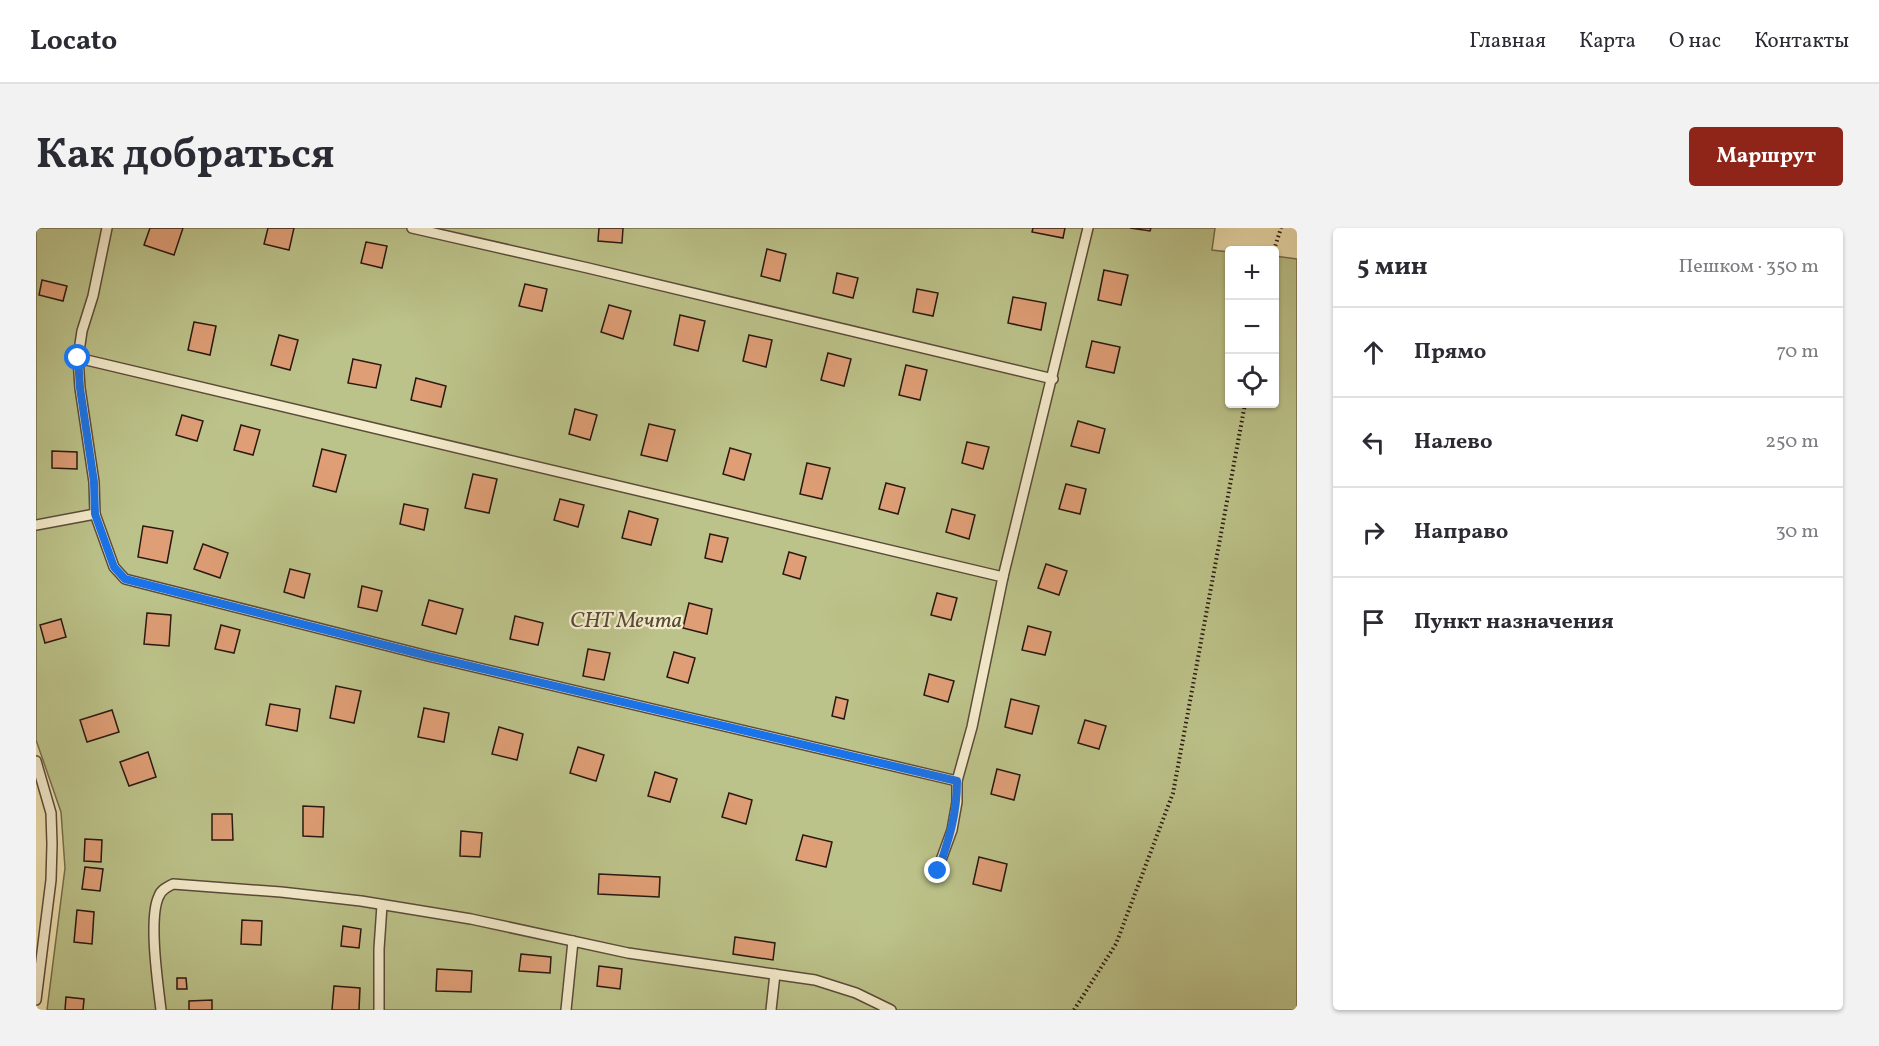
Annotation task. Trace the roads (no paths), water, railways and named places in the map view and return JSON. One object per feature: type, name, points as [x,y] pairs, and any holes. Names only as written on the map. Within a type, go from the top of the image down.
[{"type":"lane","points":[[107,228],[93,296],[81,331],[78,358],[80,388],[94,482],[95,514],[114,567],[125,579],[428,656],[957,781]]},
{"type":"lane","points":[[412,228],[1053,379]]},
{"type":"lane","points":[[938,871],[952,830],[957,802],[957,781],[972,727],[1003,577],[1088,228]]},
{"type":"lane","points":[[78,358],[1003,577]]},
{"type":"lane","points":[[36,525],[95,514]]},
{"type":"lane","points":[[36,761],[51,813],[52,844],[50,891],[36,1000]]},
{"type":"lane","points":[[161,1010],[155,923],[156,903],[159,894],[173,884],[281,892],[382,904],[471,919],[628,953],[815,980],[856,993],[891,1010]]},
{"type":"lane","points":[[379,1010],[382,904]]},
{"type":"lane","points":[[566,1010],[573,941]]},
{"type":"lane","points":[[771,1010],[775,974]]},
{"type":"park label","name":"СНТ Мечта","points":[[626,619]]}]
